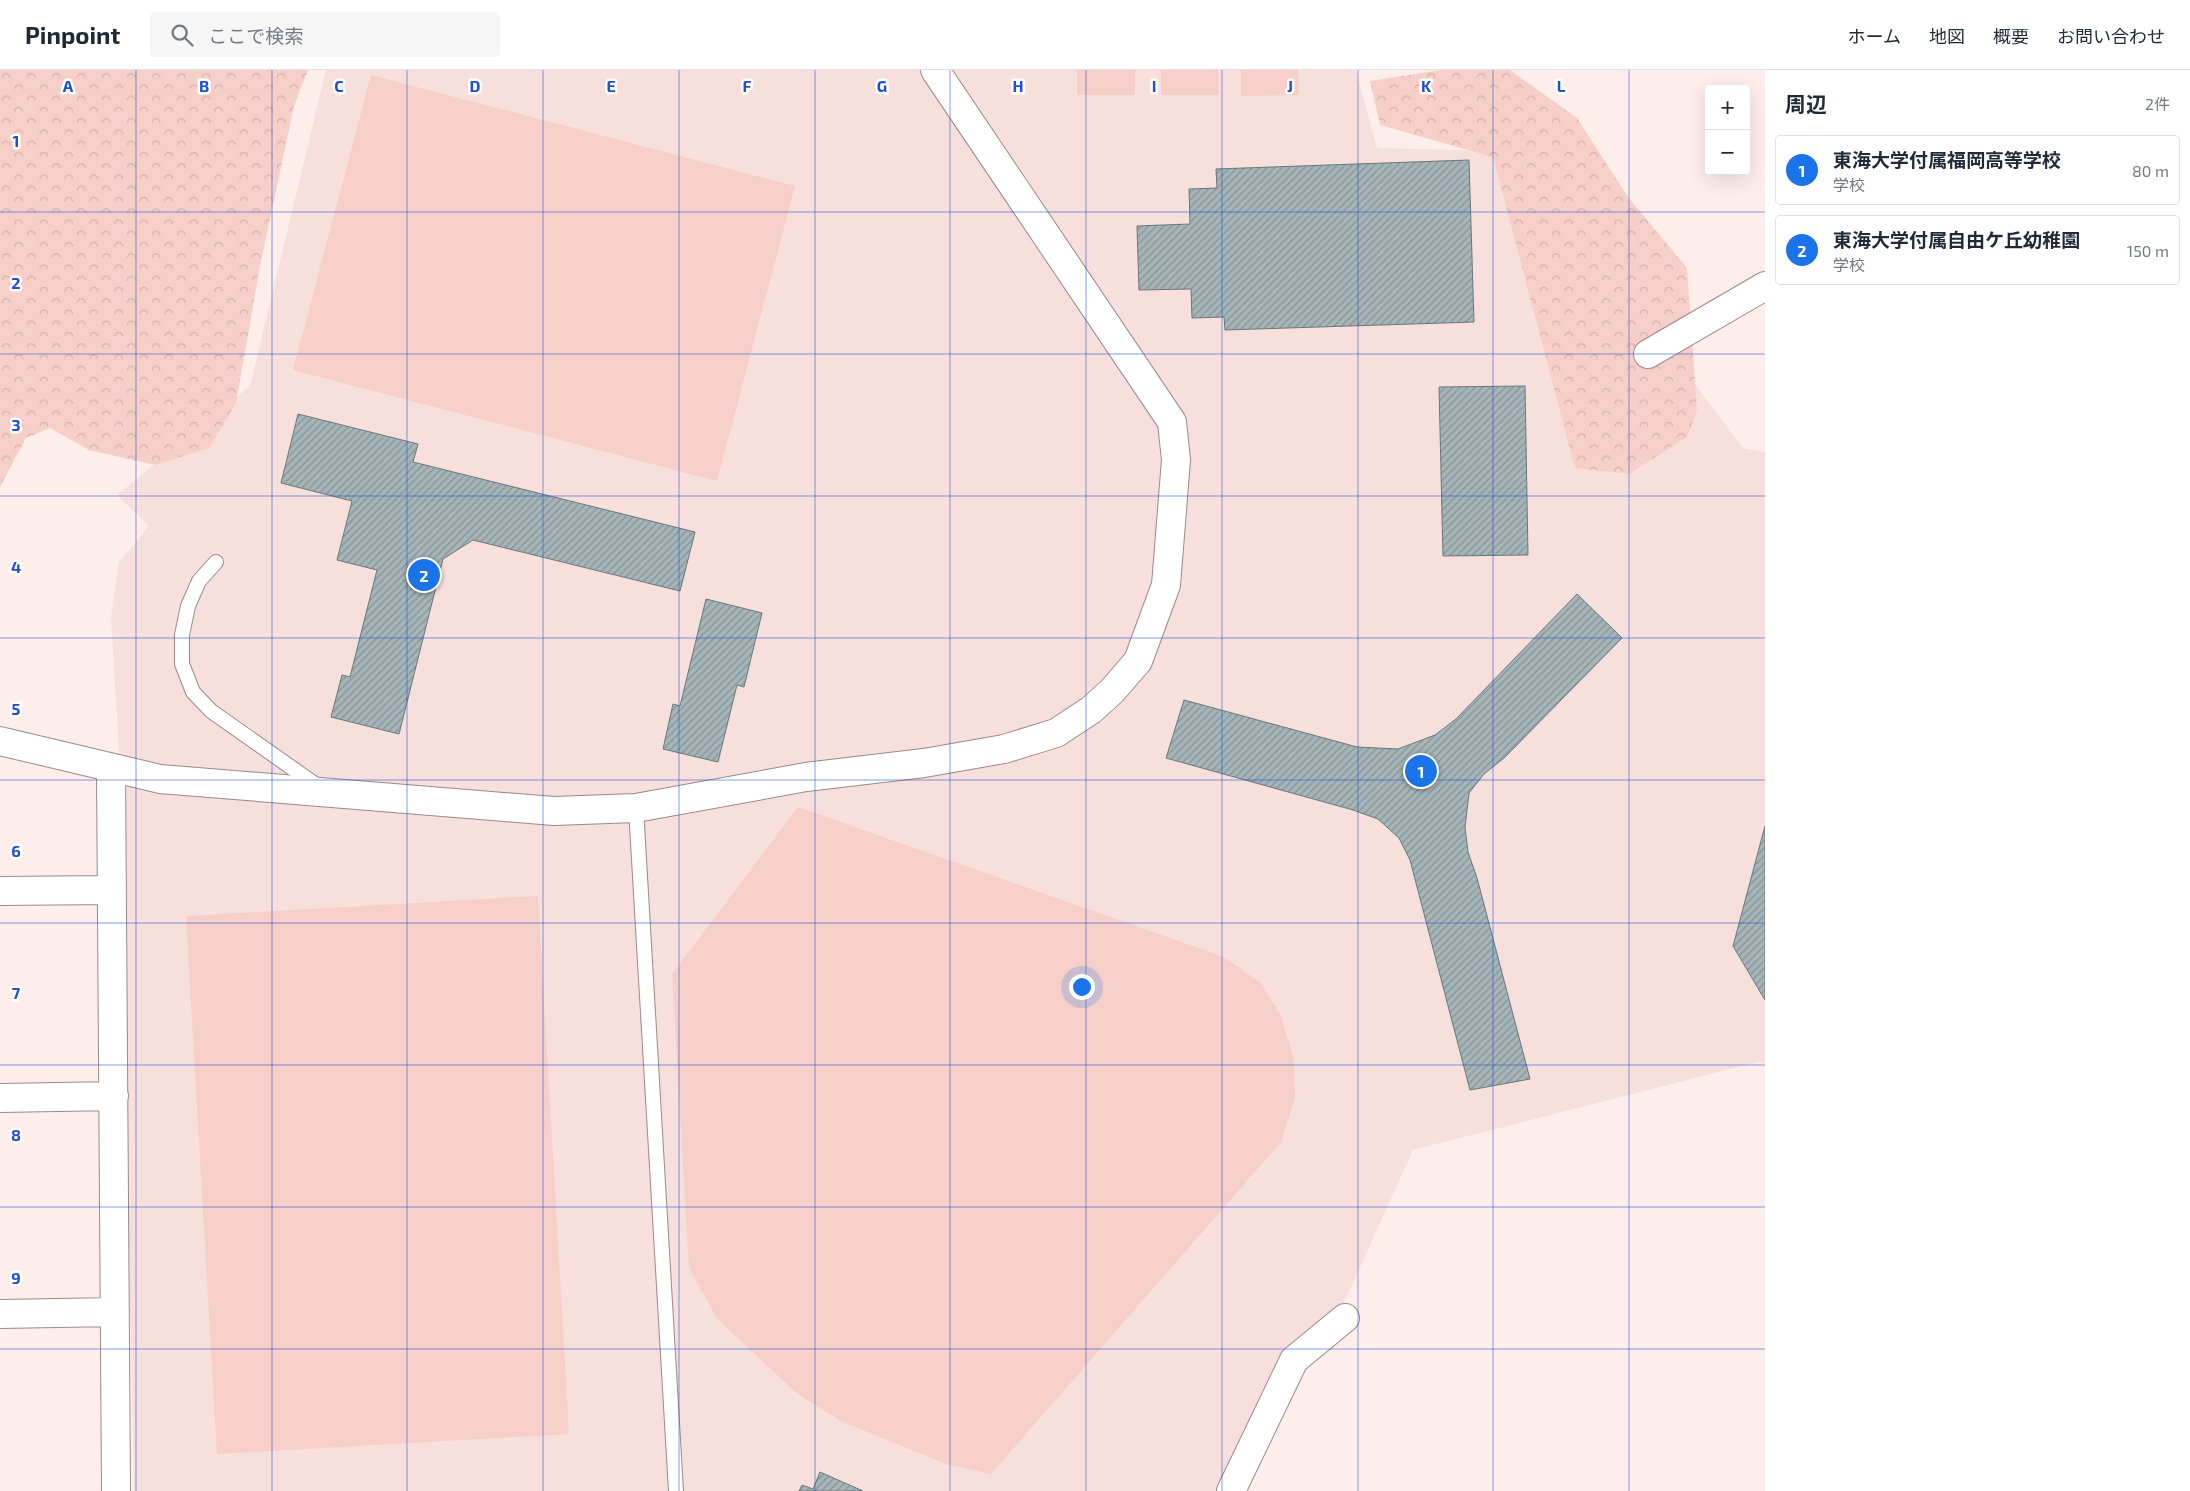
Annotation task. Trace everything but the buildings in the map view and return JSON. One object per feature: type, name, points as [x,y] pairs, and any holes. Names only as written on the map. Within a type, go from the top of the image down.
[{"type":"street","points":[[0,741],[110,769],[160,779],[554,811],[636,808],[806,777],[924,763],[1004,749],[1056,732],[1091,710],[1112,691],[1138,661],[1166,585],[1176,460],[1172,422],[935,70]]},
{"type":"street","points":[[1648,354],[1765,286]]},
{"type":"street","points":[[110,769],[116,1491]]},
{"type":"street","points":[[0,891],[112,890]]},
{"type":"street","points":[[0,1098],[114,1096]]},
{"type":"street","points":[[0,1314],[115,1312]]},
{"type":"street","points":[[1230,1491],[1294,1360],[1344,1318]]},
{"type":"lane","points":[[216,562],[199,581],[188,606],[182,635],[182,664],[193,692],[211,711],[327,793]]},
{"type":"lane","points":[[636,808],[676,1491]]},
{"type":"shaded area","points":[[326,70],[1356,70],[1377,148],[1536,152],[1675,358],[1743,448],[1765,452],[1765,1064],[1758,1062],[1413,1150],[1343,1305],[1216,1491],[134,1491],[119,751],[111,617],[119,562],[149,526],[117,495],[250,386]]},
{"type":"green space","points":[[0,70],[308,70],[294,106],[260,266],[236,403],[209,448],[155,465],[89,450],[50,428],[26,438],[0,487]]},
{"type":"green space","points":[[1077,70],[1135,70],[1135,95],[1077,95]]},
{"type":"green space","points":[[1161,70],[1218,70],[1219,95],[1161,95]]},
{"type":"green space","points":[[1241,70],[1298,70],[1299,95],[1241,96]]},
{"type":"green space","points":[[1441,70],[1510,70],[1577,118],[1628,197],[1687,268],[1697,411],[1687,437],[1629,474],[1575,468],[1493,157],[1380,125],[1370,81]]},
{"type":"green space","points":[[371,75],[795,186],[717,481],[293,370]]},
{"type":"green space","points":[[798,807],[1224,957],[1261,983],[1281,1016],[1294,1060],[1295,1097],[1281,1142],[991,1474],[946,1464],[841,1421],[798,1394],[717,1319],[689,1267],[672,974]]},
{"type":"green space","points":[[538,896],[569,1434],[217,1454],[186,916]]},
{"type":"place","name":"東海大学付属自由ケ丘幼稚園","points":[[424,575]]},
{"type":"place","name":"東海大学付属福岡高等学校","points":[[1421,771]]}]
